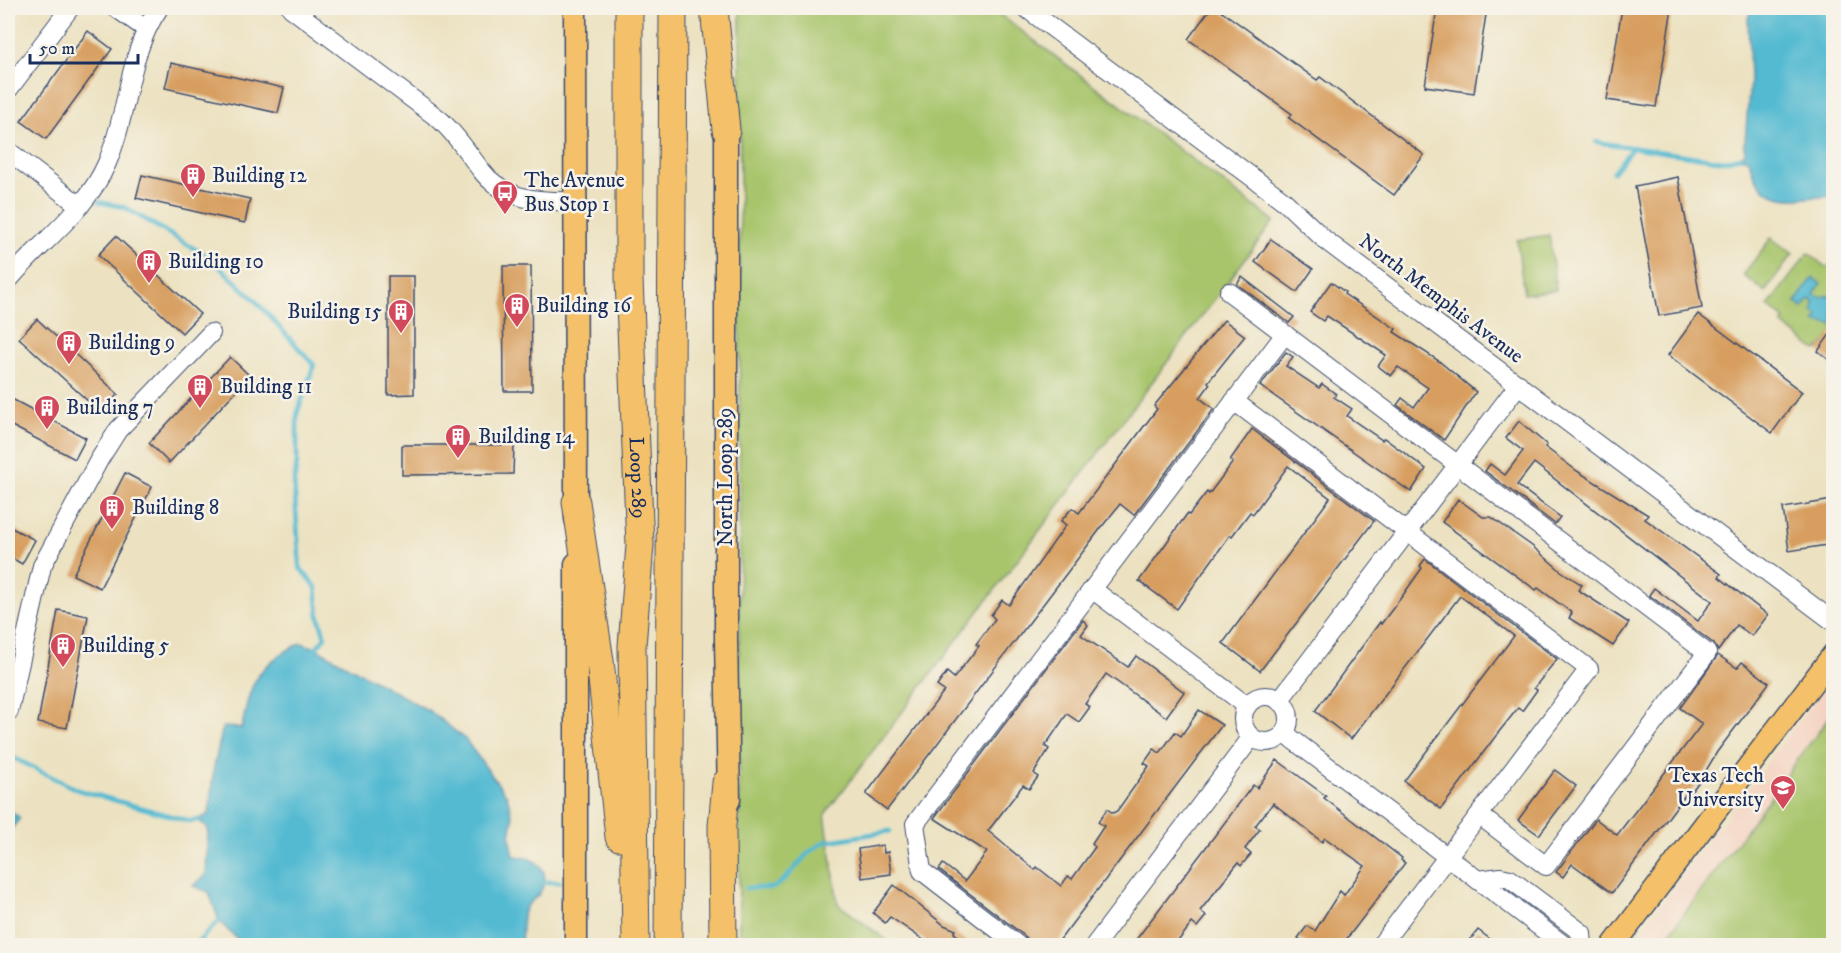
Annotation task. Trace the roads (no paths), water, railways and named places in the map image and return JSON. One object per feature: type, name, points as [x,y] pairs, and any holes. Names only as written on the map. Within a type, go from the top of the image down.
[{"type":"highway","name":"Loop 289","points":[[629,8],[629,279],[640,545],[632,646],[636,945]]},
{"type":"highway","name":"Loop 289","points":[[668,945],[673,8]]},
{"type":"highway","points":[[714,8],[726,130]]},
{"type":"highway","points":[[576,502],[600,661],[619,834],[623,945]]},
{"type":"highway","points":[[723,945],[722,826],[726,783]]},
{"type":"main road","points":[[575,8],[576,945]]},
{"type":"main road","name":"North Loop 289","points":[[726,8],[726,783],[732,826],[733,945]]},
{"type":"main road","points":[[1613,945],[1833,654]]},
{"type":"street","points":[[8,90],[70,8]]},
{"type":"street","points":[[116,8],[146,29]]},
{"type":"street","points":[[8,282],[80,206],[94,188],[116,140],[132,65],[146,29],[159,8]]},
{"type":"street","points":[[291,8],[439,119],[457,135],[483,172],[508,192],[519,197],[546,202],[576,201]]},
{"type":"street","name":"North Memphis Avenue","points":[[1026,8],[1284,201],[1325,240],[1833,622]]},
{"type":"street","points":[[8,151],[80,206]]},
{"type":"street","points":[[1229,292],[1707,653],[1546,866],[1479,815]]},
{"type":"street","points":[[9,711],[42,566],[89,478],[118,430],[211,333]]},
{"type":"street","points":[[1019,945],[922,871],[915,824],[1285,334]]},
{"type":"street","points":[[1279,701],[1519,384]]},
{"type":"street","points":[[1234,401],[1589,669],[1380,945]]},
{"type":"street","points":[[1092,589],[1247,706]]},
{"type":"street","points":[[1260,697],[1270,697],[1279,701],[1286,709],[1289,719],[1284,733],[1276,740],[1266,742],[1251,738],[1242,720],[1247,706],[1260,697]]},
{"type":"street","points":[[1284,733],[1565,945]]},
{"type":"street","points":[[1094,945],[1251,738]]},
{"type":"street","points":[[1478,880],[1501,877],[1510,879],[1582,933],[1583,945]]},
{"type":"water","points":[[1753,8],[1833,8],[1833,196],[1792,198],[1770,193],[1761,186],[1754,175],[1749,159],[1739,157],[1745,153],[1750,80],[1748,18]]},
{"type":"water","points":[[1813,278],[1821,284],[1814,294],[1818,297],[1833,295],[1833,323],[1831,324],[1814,322],[1818,316],[1813,310],[1814,302],[1810,299],[1803,308],[1795,302]]},
{"type":"water","points":[[301,643],[316,648],[431,712],[465,739],[507,796],[513,818],[510,837],[514,856],[535,861],[543,870],[544,876],[540,893],[525,908],[521,945],[243,945],[219,921],[209,892],[193,886],[206,875],[208,828],[197,820],[209,814],[214,767],[223,727],[242,728],[248,698],[258,676],[274,659]]},
{"type":"water","points":[[8,809],[20,818],[8,834]]},
{"type":"waterway","points":[[1596,142],[1724,161],[1739,157]]},
{"type":"waterway","points":[[1613,172],[1633,147]]},
{"type":"waterway","points":[[99,202],[124,207],[210,258],[253,298],[314,365],[297,414],[297,463],[294,482],[300,568],[316,587],[319,617],[325,637],[316,648]]},
{"type":"waterway","points":[[8,755],[78,790],[189,821],[197,820]]},
{"type":"waterway","points":[[746,888],[773,888],[785,879],[809,852],[824,842],[890,831]]},
{"type":"waterway","points":[[543,882],[560,882]]},
{"type":"waterway","points":[[194,946],[219,921]]},
{"type":"place","name":"Building 12","points":[[193,199]]},
{"type":"place","name":"The Avenue Bus Stop 1","points":[[505,216]]},
{"type":"place","name":"Building 10","points":[[149,285]]},
{"type":"place","name":"Building 16","points":[[517,329]]},
{"type":"place","name":"Building 15","points":[[401,335]]},
{"type":"place","name":"Building 9","points":[[69,366]]},
{"type":"place","name":"Building 11","points":[[200,410]]},
{"type":"place","name":"Building 7","points":[[47,431]]},
{"type":"place","name":"Building 14","points":[[458,460]]},
{"type":"place","name":"Building 8","points":[[112,531]]},
{"type":"place","name":"Building 5","points":[[63,669]]},
{"type":"place","name":"Texas Tech University","points":[[1783,811]]}]
